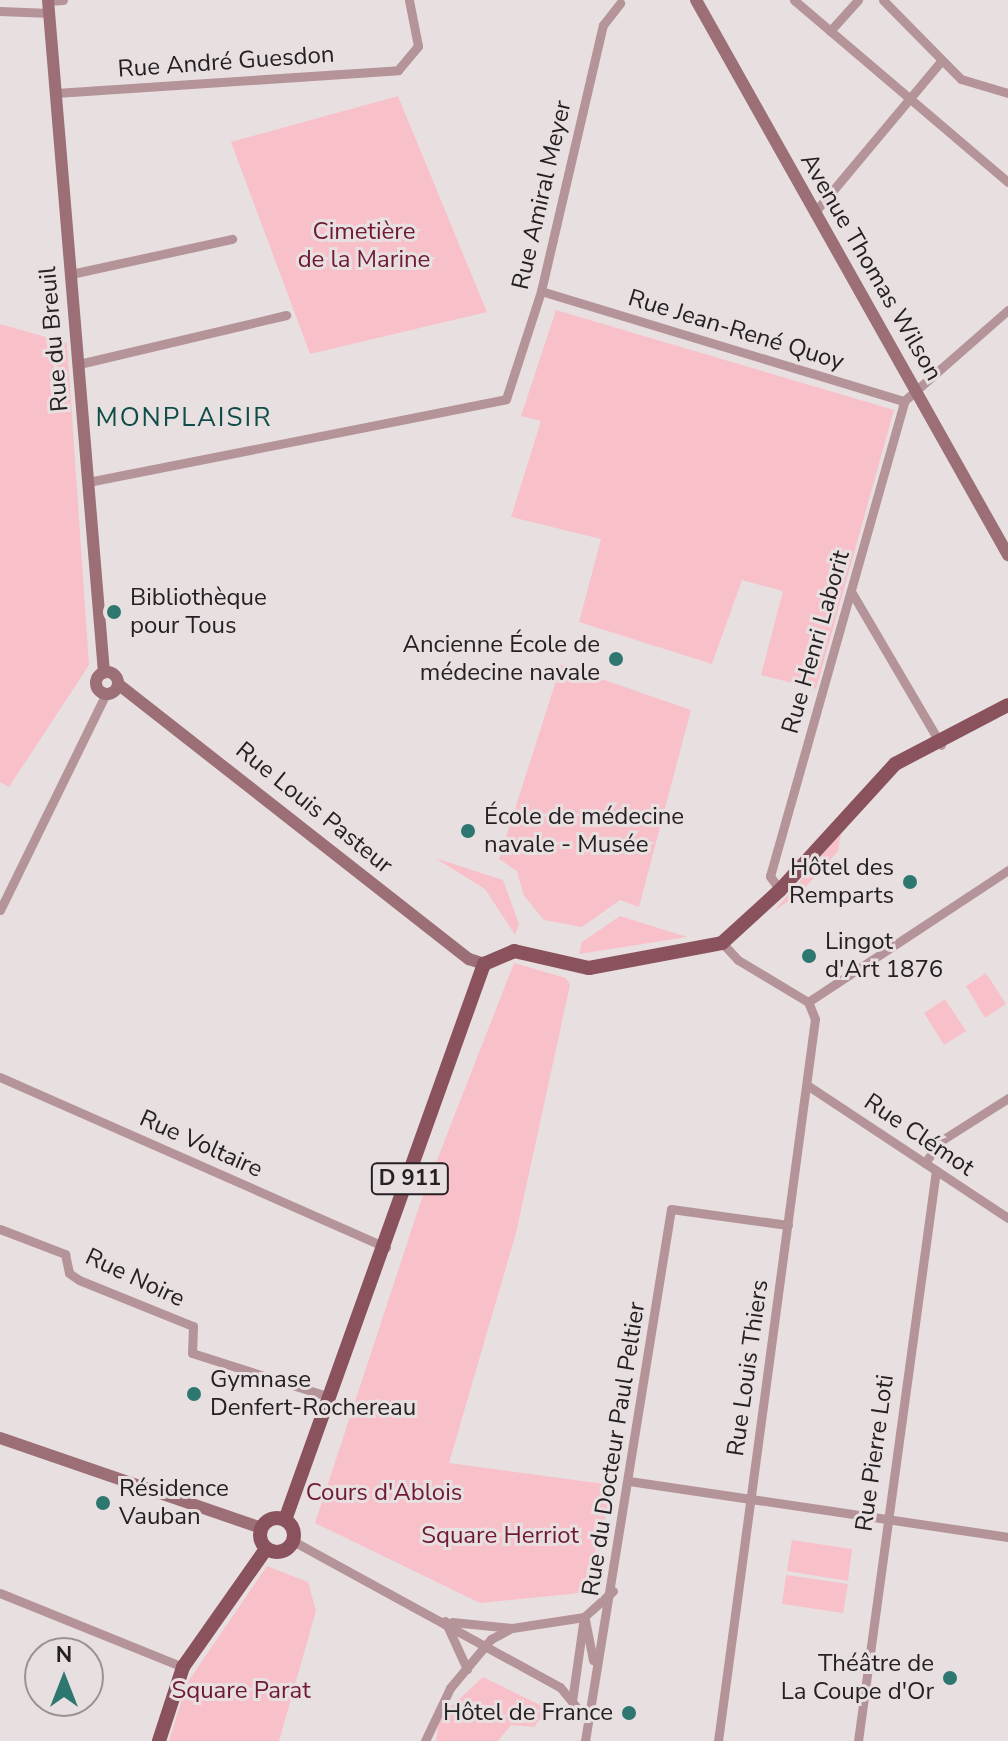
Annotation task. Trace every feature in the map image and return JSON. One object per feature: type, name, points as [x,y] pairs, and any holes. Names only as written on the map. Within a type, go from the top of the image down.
[{"type":"main road","points":[[484,964],[514,951],[589,968],[722,943],[780,890],[895,764],[941,745],[1006,703]]},
{"type":"main road","name":"D 911","points":[[285,1520],[386,1247],[484,964]]},
{"type":"main road","points":[[159,1741],[183,1667],[266,1549],[261,1528],[274,1518],[285,1520],[293,1541],[282,1552],[266,1549]]},
{"type":"street","points":[[0,11],[49,5],[63,0]]},
{"type":"street","name":"Rue André Guesdon","points":[[56,93],[398,70],[418,46],[409,0]]},
{"type":"street","name":"Avenue Thomas Wilson","points":[[696,0],[1008,555]]},
{"type":"street","points":[[794,0],[1008,182]]},
{"type":"street","points":[[830,31],[858,0]]},
{"type":"street","points":[[883,0],[961,79],[1008,93]]},
{"type":"street","name":"Rue Amiral Meyer","points":[[88,482],[506,399],[541,291],[603,25],[623,1]]},
{"type":"street","name":"Rue du Breuil","points":[[49,5],[104,673],[96,682],[106,694]]},
{"type":"street","points":[[814,213],[941,61]]},
{"type":"street","points":[[71,274],[232,239]]},
{"type":"street","name":"Rue Jean-René Quoy","points":[[541,291],[904,401]]},
{"type":"street","points":[[904,401],[1008,310]]},
{"type":"street","points":[[79,364],[286,315]]},
{"type":"street","name":"Rue Henri Laborit","points":[[780,890],[770,876],[904,401]]},
{"type":"street","points":[[852,593],[941,745]]},
{"type":"street","name":"Rue Louis Pasteur","points":[[104,673],[469,959],[484,964]]},
{"type":"street","points":[[0,910],[106,694],[118,684]]},
{"type":"street","points":[[722,943],[738,960],[808,1002],[1008,870]]},
{"type":"street","name":"Rue Louis Thiers","points":[[718,1741],[807,1085],[815,1019],[808,1002]]},
{"type":"street","name":"Rue Voltaire","points":[[0,1077],[386,1247]]},
{"type":"street","name":"Rue Clémot","points":[[807,1085],[1008,1218]]},
{"type":"street","points":[[925,1163],[939,1142],[1008,1098]]},
{"type":"street","name":"Rue Pierre Loti","points":[[858,1741],[936,1170]]},
{"type":"street","name":"Rue du Docteur Paul Peltier","points":[[585,1741],[593,1674],[613,1591],[671,1209],[788,1225]]},
{"type":"street","name":"Rue Noire","points":[[0,1229],[65,1254],[69,1273],[79,1280],[193,1326],[192,1353],[330,1397]]},
{"type":"street","points":[[0,1438],[261,1528]]},
{"type":"street","points":[[629,1481],[1008,1537]]},
{"type":"street","points":[[293,1541],[445,1621],[560,1687],[587,1720]]},
{"type":"street","points":[[445,1621],[512,1628],[584,1617],[613,1591]]},
{"type":"street","points":[[0,1593],[183,1667]]},
{"type":"street","points":[[560,1687],[593,1674],[584,1617]]},
{"type":"street","points":[[572,1701],[584,1617]]},
{"type":"street","points":[[445,1621],[467,1669]]},
{"type":"street","points":[[425,1741],[450,1688],[487,1645],[512,1628]]},
{"type":"green space","name":"Cimetière de la Marine","points":[[398,96],[487,312],[310,354],[231,142]]},
{"type":"green space","points":[[556,310],[894,410],[816,689],[761,675],[783,591],[742,580],[712,664],[579,622],[601,539],[511,517],[541,421],[521,416]]},
{"type":"green space","points":[[0,324],[67,343],[89,665],[9,787],[0,782]]},
{"type":"green space","points":[[561,665],[691,710],[639,907],[620,900],[582,927],[544,920],[524,896],[517,871],[499,859]]},
{"type":"green space","points":[[841,833],[838,851],[801,892],[774,911]]},
{"type":"green space","points":[[435,858],[503,880],[519,924],[515,935],[485,889]]},
{"type":"green space","points":[[620,916],[687,937],[579,954],[582,942]]},
{"type":"green space","name":"Cours d'Ablois","points":[[514,963],[566,978],[570,985],[516,1233],[449,1463],[612,1485],[590,1592],[480,1603],[315,1523],[421,1201]]},
{"type":"green space","points":[[986,973],[1006,1004],[985,1018],[966,986]]},
{"type":"green space","points":[[945,999],[966,1031],[944,1045],[924,1013]]},
{"type":"green space","points":[[792,1540],[852,1549],[848,1581],[787,1571]]},
{"type":"green space","name":"Square Parat","points":[[267,1566],[308,1582],[316,1611],[279,1741],[169,1741],[187,1683]]},
{"type":"green space","points":[[786,1575],[848,1584],[843,1613],[782,1604]]},
{"type":"green space","points":[[483,1677],[548,1709],[534,1727],[511,1725],[498,1741],[436,1741],[439,1718]]},
{"type":"place","name":"Bibliothèque pour Tous","points":[[114,612]]},
{"type":"place","name":"Ancienne École de médecine navale","points":[[616,659]]},
{"type":"place","name":"École de médecine navale - Musée","points":[[468,831]]},
{"type":"place","name":"Hôtel des Remparts","points":[[910,882]]},
{"type":"place","name":"Lingot d'Art 1876","points":[[809,956]]},
{"type":"place","name":"Gymnase Denfert-Rochereau","points":[[194,1394]]},
{"type":"place","name":"Résidence Vauban","points":[[103,1503]]},
{"type":"place","name":"Théâtre de La Coupe d'Or","points":[[950,1678]]},
{"type":"place","name":"Hôtel de France","points":[[629,1713]]},
{"type":"district","name":"MONPLAISIR","points":[[184,418]]},
{"type":"park label","name":"Square Herriot","points":[[500,1536]]}]
